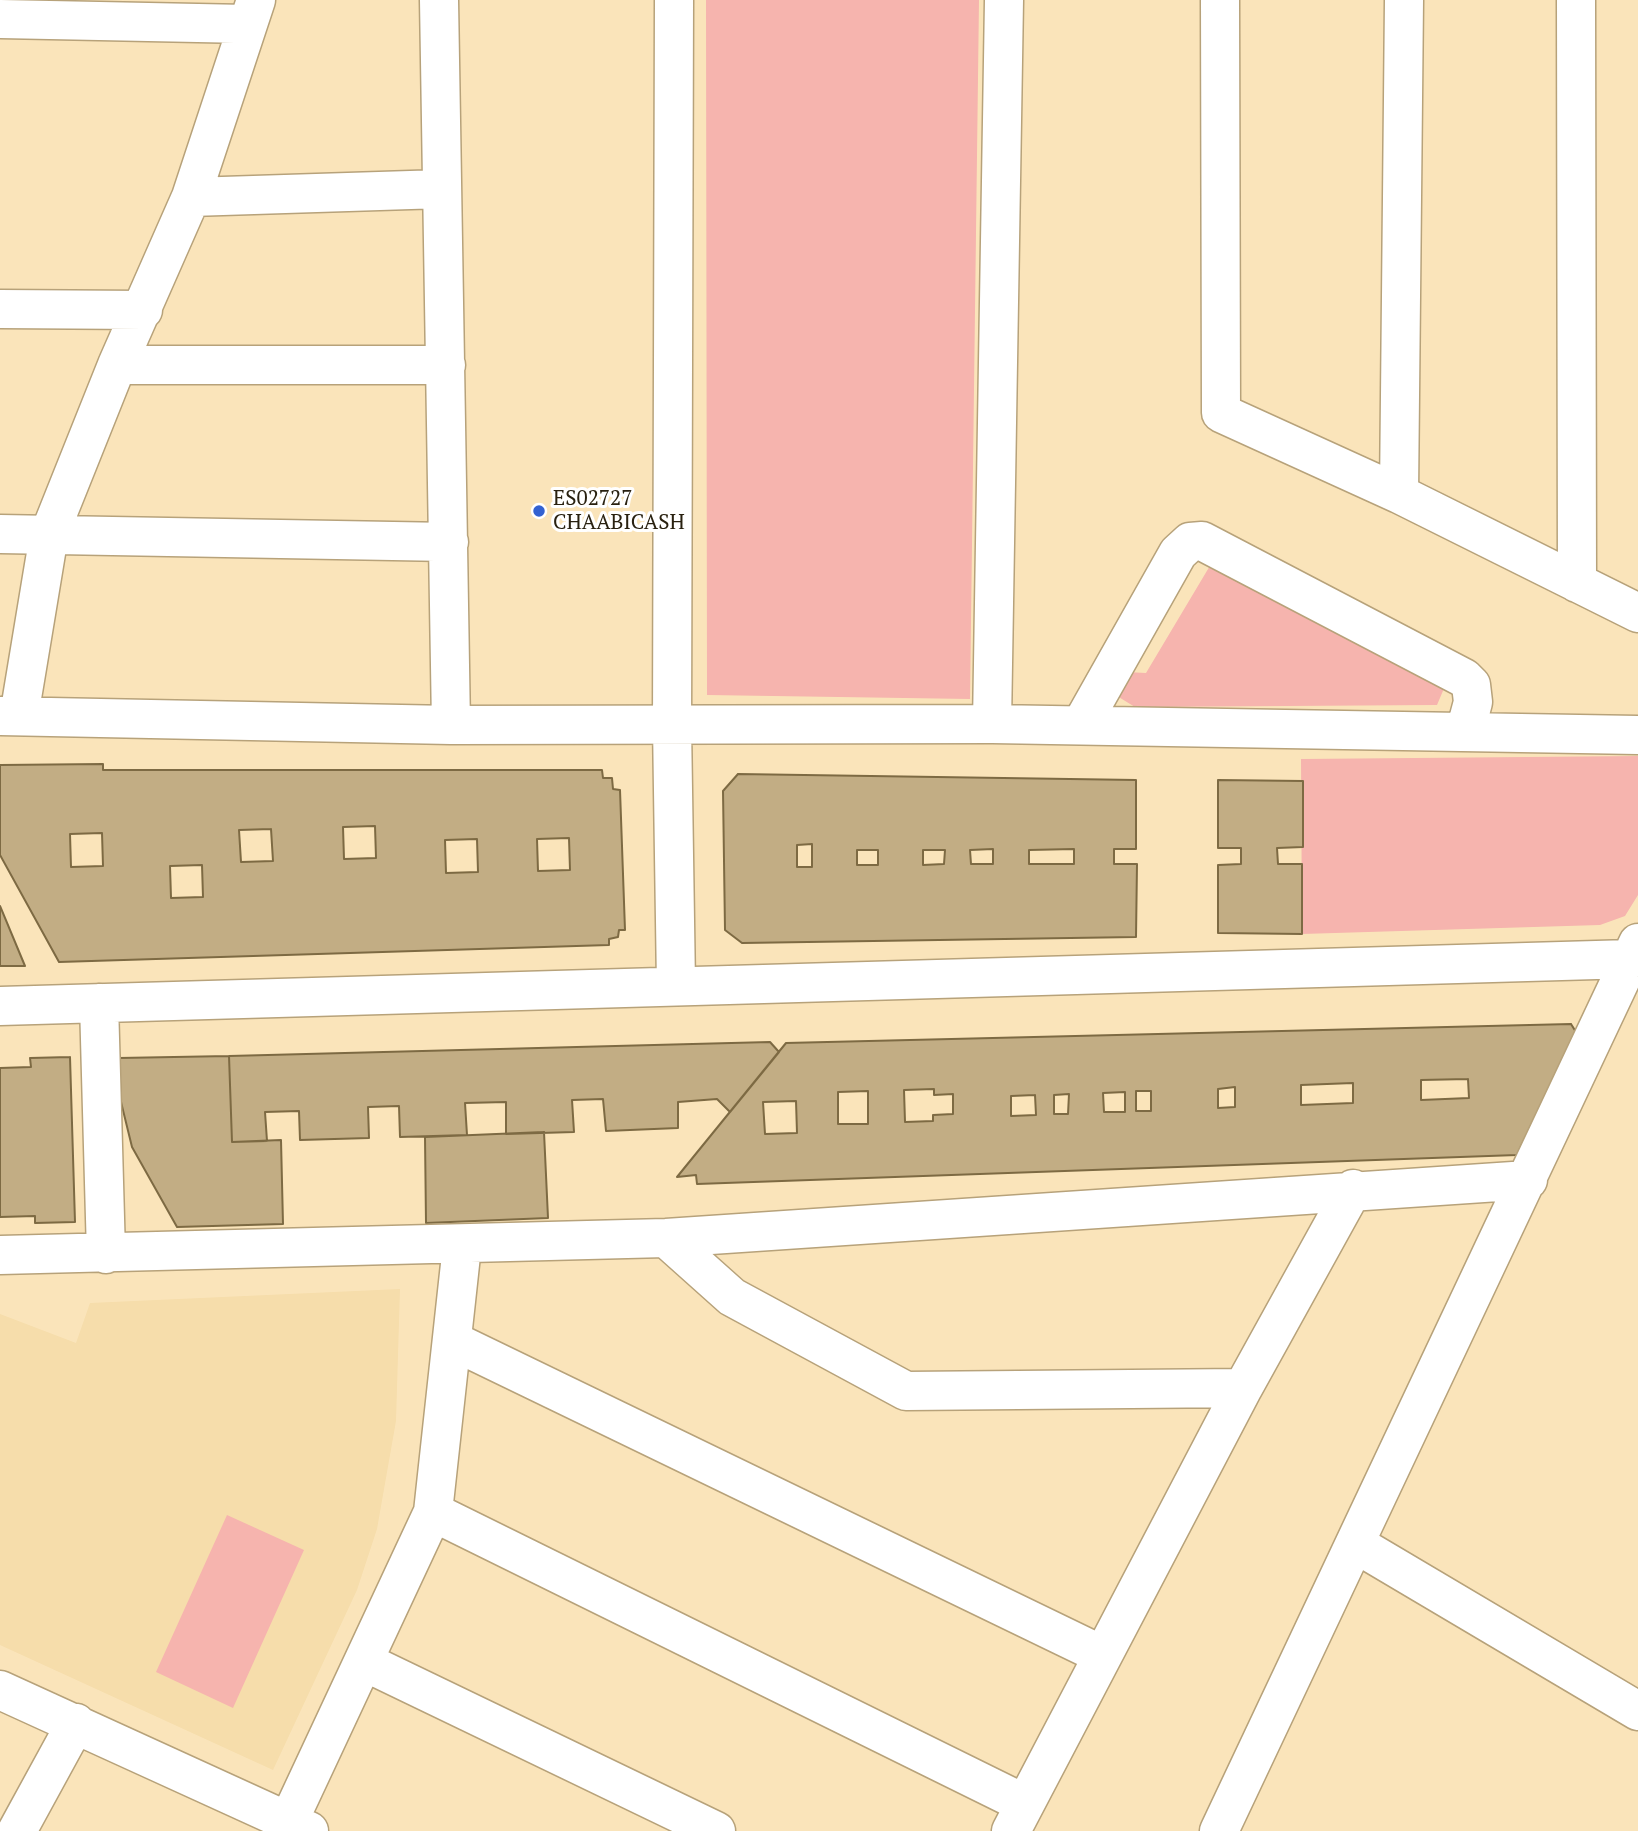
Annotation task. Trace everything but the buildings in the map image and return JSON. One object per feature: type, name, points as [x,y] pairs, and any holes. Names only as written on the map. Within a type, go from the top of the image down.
[{"type":"street","points":[[439,0],[451,724]]},
{"type":"street","points":[[674,0],[672,724],[676,986]]},
{"type":"street","points":[[992,724],[1004,0]]},
{"type":"street","points":[[1220,0],[1221,413],[1399,494],[1638,613]]},
{"type":"street","points":[[1399,494],[1404,0]]},
{"type":"street","points":[[1576,0],[1577,583]]},
{"type":"street","points":[[0,19],[251,12],[191,197],[117,365],[49,535],[9,716],[451,724],[1081,725],[1638,735]]},
{"type":"street","points":[[191,197],[442,189]]},
{"type":"street","points":[[0,309],[143,310]]},
{"type":"street","points":[[117,365],[446,365]]},
{"type":"street","points":[[0,534],[449,542]]},
{"type":"street","points":[[1081,725],[1178,553],[1191,542],[1202,541],[1464,678],[1471,685],[1473,702],[1465,732]]},
{"type":"street","points":[[0,1006],[676,986],[1635,951],[1219,1831]]},
{"type":"street","points":[[99,1003],[106,1254]]},
{"type":"street","points":[[0,1255],[666,1238],[1353,1189],[1528,1180]]},
{"type":"street","points":[[433,1512],[1018,1817],[1242,1388],[1353,1189]]},
{"type":"street","points":[[666,1238],[732,1297],[906,1391],[1242,1388]]},
{"type":"street","points":[[0,1690],[76,1723],[294,1828],[433,1512],[462,1245]]},
{"type":"street","points":[[453,1341],[1102,1655]]},
{"type":"street","points":[[1356,1544],[1638,1711]]},
{"type":"street","points":[[365,1662],[716,1831]]},
{"type":"street","points":[[17,1831],[76,1723]]},
{"type":"shaded area","points":[[706,0],[979,0],[970,699],[707,695]]},
{"type":"shaded area","points":[[1214,559],[1448,679],[1437,705],[1135,707],[1117,696],[1126,672],[1146,673]]},
{"type":"shaded area","points":[[1638,756],[1638,895],[1625,916],[1600,925],[1302,934],[1301,759]]},
{"type":"shaded area","points":[[400,1289],[396,1421],[377,1529],[357,1590],[273,1770],[0,1645],[0,1314],[76,1343],[90,1303]]},
{"type":"shaded area","points":[[227,1515],[304,1550],[233,1708],[156,1672]]},
{"type":"place","name":"ES02727 CHAABICASH","points":[[539,511]]}]
